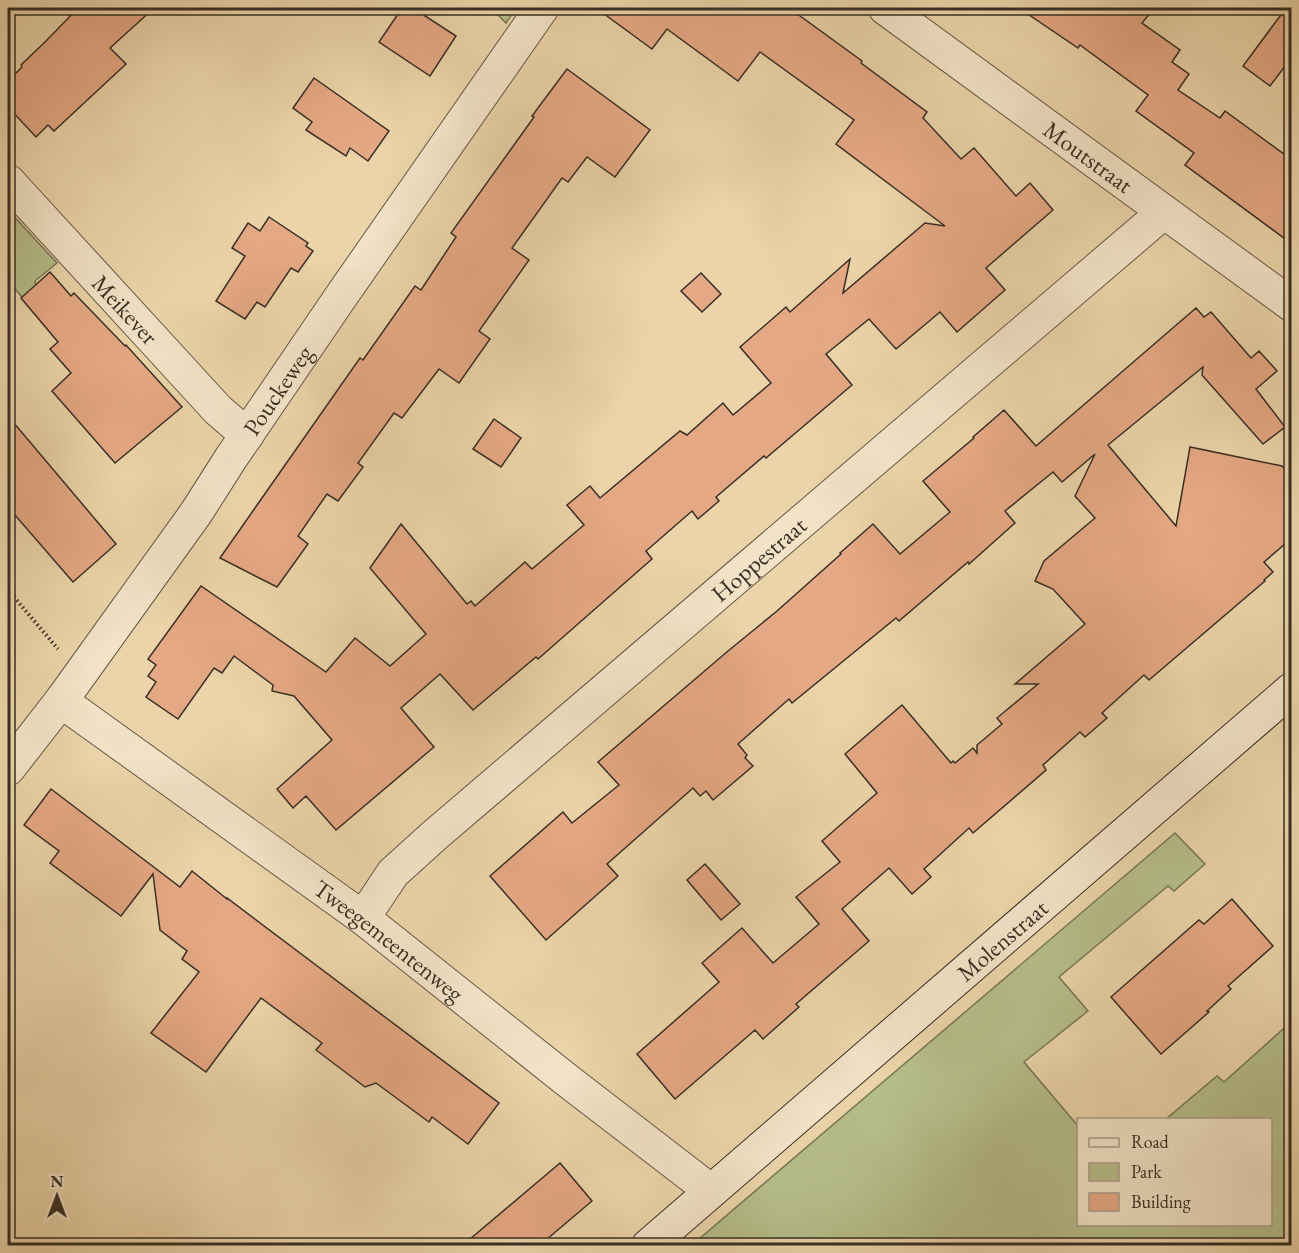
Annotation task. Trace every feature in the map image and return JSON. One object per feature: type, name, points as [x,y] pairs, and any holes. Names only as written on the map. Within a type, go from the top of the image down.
[{"type":"street","name":"Pouckeweg","points":[[8,769],[61,700],[196,513],[342,295],[542,8]]},
{"type":"street","name":"Moutstraat","points":[[885,8],[1292,305]]},
{"type":"street","name":"Meikever","points":[[8,182],[218,410],[248,435]]},
{"type":"street","name":"Hoppestraat","points":[[363,918],[393,873],[435,835],[1164,212]]},
{"type":"street","name":"Molenstraat","points":[[648,1245],[1292,689]]},
{"type":"street","name":"Tweegemeentenweg","points":[[61,700],[363,918],[711,1191]]},
{"type":"path","points":[[8,590],[65,657],[82,670]]},
{"type":"green space","points":[[491,8],[516,8],[506,23]]},
{"type":"green space","points":[[8,210],[57,263],[35,281],[42,320],[8,281]]},
{"type":"green space","points":[[1175,833],[1205,864],[1174,891],[1168,886],[1059,977],[1088,1011],[1024,1062],[1077,1125],[1077,1226],[1272,1226],[1272,1118],[1167,1118],[1217,1076],[1224,1082],[1291,1022],[1291,1245],[692,1245]]},
{"type":"building","points":[[78,8],[154,8],[110,48],[126,64],[54,131],[48,125],[36,137],[8,107],[8,81]]},
{"type":"building","points":[[402,8],[413,8],[456,36],[430,76],[379,42]]},
{"type":"building","points":[[596,8],[789,8],[927,112],[923,118],[961,159],[974,148],[1016,196],[1030,183],[1053,210],[986,268],[1005,290],[957,332],[940,312],[896,349],[869,319],[826,354],[852,385],[716,497],[719,501],[698,519],[692,511],[646,551],[652,559],[538,659],[536,657],[473,710],[440,674],[401,708],[434,747],[336,830],[306,796],[293,808],[277,789],[332,740],[294,696],[272,691],[273,685],[234,656],[222,673],[214,668],[178,719],[146,697],[156,682],[148,676],[156,665],[148,659],[201,586],[326,672],[355,638],[390,666],[426,634],[370,568],[401,524],[467,604],[471,601],[475,606],[525,562],[532,569],[584,525],[567,505],[590,486],[600,498],[680,431],[687,435],[723,403],[733,415],[771,383],[740,347],[786,307],[790,312],[850,259],[843,293],[925,223],[945,226],[836,144],[854,120],[760,52],[738,81],[667,29],[652,49]]},
{"type":"building","points":[[1019,8],[1154,8],[1142,23],[1180,50],[1172,62],[1189,74],[1178,90],[1220,118],[1225,111],[1292,160],[1292,244],[1185,165],[1194,153],[1136,111],[1148,95],[1080,45],[1078,48]]},
{"type":"building","points":[[1286,8],[1292,8],[1292,57],[1270,86],[1243,66]]},
{"type":"building","points":[[567,69],[650,130],[615,177],[587,157],[568,182],[562,178],[512,248],[529,260],[479,331],[490,339],[459,383],[439,369],[402,418],[394,413],[358,463],[363,467],[338,501],[327,494],[298,536],[308,544],[277,587],[220,558],[360,358],[363,360],[415,286],[421,290],[456,237],[451,233]]},
{"type":"building","points":[[314,78],[389,131],[368,161],[350,148],[346,156],[306,130],[312,122],[293,108]]},
{"type":"building","points":[[269,217],[308,243],[306,246],[313,251],[298,272],[291,268],[265,307],[257,302],[245,319],[216,301],[245,256],[232,248],[248,223],[260,231]]},
{"type":"building","points":[[50,272],[71,296],[74,293],[126,345],[182,407],[115,463],[52,391],[71,373],[50,349],[58,342],[21,298]]},
{"type":"building","points":[[701,273],[721,294],[702,312],[681,291]]},
{"type":"building","points":[[1196,308],[1204,317],[1211,312],[1251,358],[1259,351],[1277,371],[1256,389],[1285,427],[1263,444],[1202,375],[1203,367],[1108,445],[1176,526],[1190,447],[1282,466],[1292,477],[1292,538],[1264,562],[1273,572],[1149,680],[1144,675],[1102,713],[1107,718],[1085,737],[1080,732],[1043,765],[1046,770],[973,833],[969,828],[924,869],[931,877],[912,894],[889,868],[842,909],[869,941],[796,1004],[799,1007],[763,1039],[755,1030],[675,1099],[637,1054],[719,982],[702,963],[742,928],[773,963],[819,924],[796,897],[840,862],[822,841],[877,793],[845,754],[902,705],[951,763],[953,761],[955,763],[973,748],[977,753],[977,745],[1002,724],[997,718],[1038,684],[1015,684],[1085,624],[1053,589],[1035,581],[1044,561],[1095,518],[1075,496],[1095,454],[1062,482],[1053,472],[1005,511],[1015,523],[969,564],[968,562],[899,621],[896,618],[792,703],[789,699],[738,744],[747,755],[745,758],[753,766],[713,800],[706,791],[700,796],[693,788],[607,864],[618,876],[546,940],[490,876],[563,812],[572,823],[619,785],[598,762],[777,611],[873,524],[900,554],[950,512],[923,481],[1004,410],[1036,446]]},
{"type":"building","points":[[8,416],[116,544],[73,582],[8,507]]},
{"type":"building","points":[[494,419],[521,438],[501,467],[473,449]]},
{"type":"building","points":[[51,789],[180,887],[192,871],[499,1103],[468,1144],[432,1117],[429,1122],[376,1083],[365,1087],[316,1050],[322,1043],[261,998],[206,1072],[151,1033],[199,972],[182,959],[187,951],[160,930],[153,874],[121,916],[50,863],[59,851],[24,825]]},
{"type":"building","points":[[705,864],[740,904],[721,920],[687,880]]},
{"type":"building","points":[[1232,899],[1273,946],[1228,986],[1231,989],[1207,1011],[1209,1012],[1161,1054],[1111,997],[1199,920],[1204,924]]},
{"type":"building","points":[[560,1163],[592,1201],[540,1245],[463,1245]]}]
